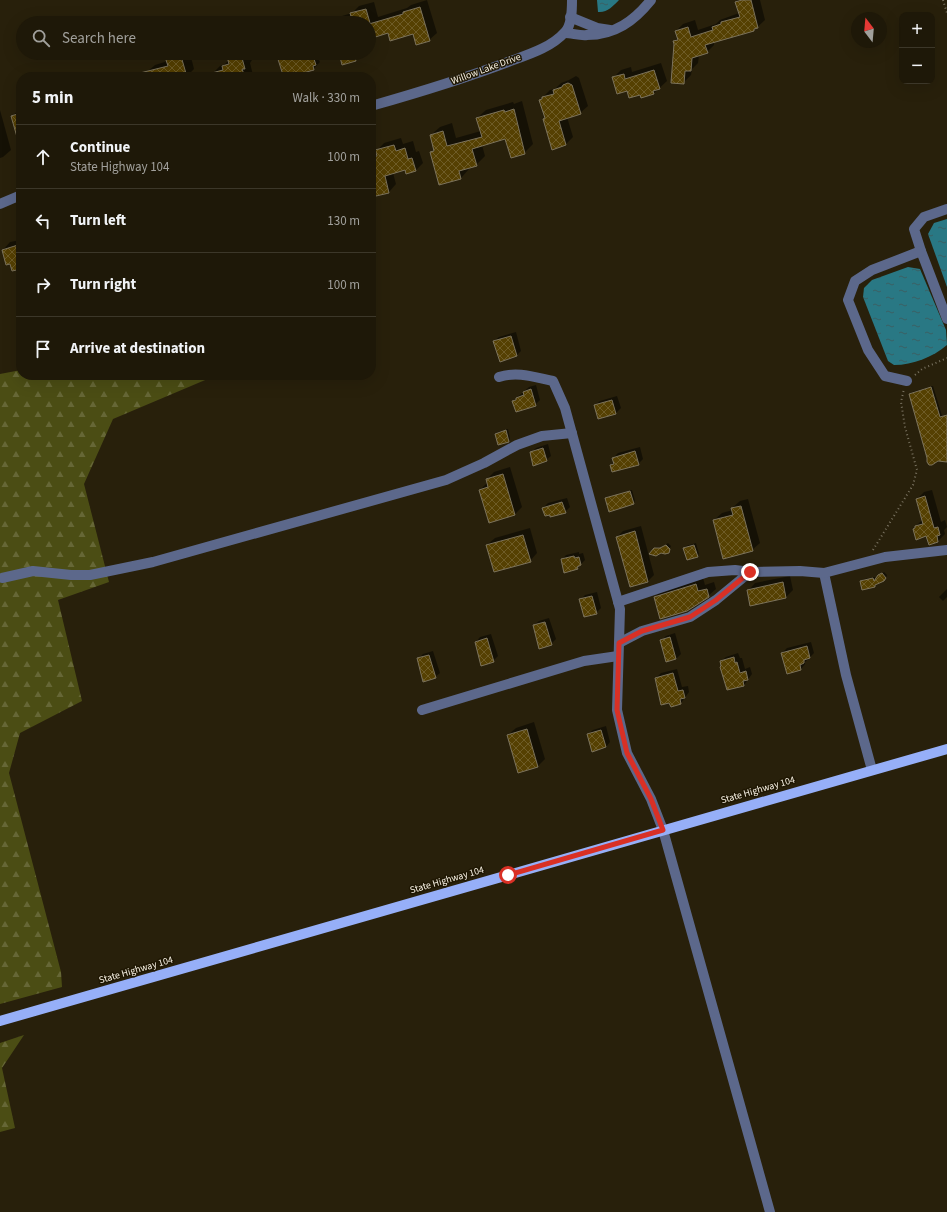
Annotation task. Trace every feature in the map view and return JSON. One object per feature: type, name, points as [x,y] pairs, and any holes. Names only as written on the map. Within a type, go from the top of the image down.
[{"type":"main road","name":"State Highway 104","points":[[0,1021],[947,749]]},
{"type":"street","points":[[572,0],[569,27],[565,33],[585,36],[600,34],[626,25],[642,11],[651,0]]},
{"type":"street","points":[[570,17],[597,28],[612,30]]},
{"type":"street","name":"Willow Lake Drive","points":[[376,105],[466,78],[546,46],[565,33]]},
{"type":"street","points":[[0,204],[16,197]]},
{"type":"street","points":[[947,208],[924,217],[914,229],[947,319]]},
{"type":"street","points":[[907,381],[885,376],[868,350],[848,300],[855,281],[872,270],[921,251]]},
{"type":"street","points":[[499,377],[508,374],[522,374],[553,381],[565,408],[620,609],[617,710],[627,753],[651,799],[663,830],[770,1212]]},
{"type":"street","points":[[2,578],[33,571],[71,575],[90,575],[153,562],[446,480],[517,446],[542,436],[572,433]]},
{"type":"street","points":[[618,602],[708,572],[735,570],[750,572],[800,571],[824,573],[886,557],[947,550]]},
{"type":"street","points":[[619,643],[642,631],[690,617],[716,600],[750,572]]},
{"type":"street","points":[[824,573],[846,675],[872,770]]},
{"type":"street","points":[[422,710],[584,661],[618,656]]},
{"type":"path","points":[[943,0],[947,13]]},
{"type":"path","points":[[864,563],[913,485],[917,470],[905,427],[901,402],[907,381],[922,370],[947,358]]},
{"type":"green space","points":[[16,371],[16,380],[205,380],[113,419],[84,484],[109,582],[58,600],[82,701],[20,733],[9,773],[61,972],[62,987],[0,1004],[0,374]]},
{"type":"green space","points":[[24,1035],[2,1068],[15,1128],[0,1132],[0,1043]]},
{"type":"water","points":[[597,0],[619,0],[610,9],[598,12]]},
{"type":"water","points":[[947,219],[947,287],[928,234],[934,223]]},
{"type":"water","points":[[908,267],[920,269],[946,330],[947,345],[922,360],[908,364],[894,365],[888,361],[863,297],[864,288],[872,280]]},
{"type":"building","points":[[751,0],[758,28],[754,29],[754,31],[705,45],[708,53],[692,58],[691,71],[685,71],[684,84],[671,83],[673,41],[678,40],[675,31],[688,27],[691,37],[713,30],[712,27],[721,24],[721,22],[740,17],[735,2]]},
{"type":"building","points":[[420,7],[430,41],[416,45],[413,34],[390,41],[388,33],[376,37],[376,22],[403,14],[403,12]]},
{"type":"building","points":[[366,9],[368,16],[351,16],[350,13]]},
{"type":"building","points":[[166,60],[182,60],[186,72],[144,72],[168,66]]},
{"type":"building","points":[[228,60],[243,60],[245,69],[242,69],[243,72],[216,72],[223,70],[222,66],[229,64]]},
{"type":"building","points":[[278,60],[314,60],[316,65],[313,66],[314,70],[306,72],[282,72]]},
{"type":"building","points":[[341,60],[356,60],[356,61],[342,65]]},
{"type":"building","points":[[654,70],[660,89],[653,91],[654,94],[641,98],[640,95],[629,98],[627,91],[617,94],[612,77],[624,74],[625,79]]},
{"type":"building","points":[[568,83],[572,85],[581,114],[559,121],[566,145],[552,150],[543,119],[545,118],[539,100],[542,99],[542,97],[554,94],[553,90]]},
{"type":"building","points":[[514,109],[525,154],[511,158],[505,139],[472,149],[477,166],[459,171],[461,179],[439,185],[430,152],[434,151],[430,135],[443,131],[447,146],[482,137],[476,118],[504,110],[505,112]]},
{"type":"building","points":[[16,114],[16,134],[11,116]]},
{"type":"building","points":[[394,145],[396,151],[405,148],[408,159],[412,158],[416,171],[406,174],[405,170],[385,176],[389,193],[376,196],[377,156],[376,150]]},
{"type":"building","points":[[16,246],[16,270],[12,271],[10,264],[6,265],[2,250]]},
{"type":"building","points":[[511,336],[517,356],[500,362],[493,341]]},
{"type":"building","points":[[931,387],[940,417],[947,415],[947,462],[938,461],[932,465],[929,465],[909,394]]},
{"type":"building","points":[[531,389],[536,406],[516,412],[512,401],[524,395],[523,392]]},
{"type":"building","points":[[612,400],[616,414],[598,419],[594,405]]},
{"type":"building","points":[[506,430],[509,442],[498,445],[495,434]]},
{"type":"building","points":[[543,448],[547,461],[533,466],[530,452]]},
{"type":"building","points":[[635,451],[639,465],[612,472],[610,465],[614,464],[612,458]]},
{"type":"building","points":[[503,474],[515,515],[489,523],[479,490],[488,487],[486,479]]},
{"type":"building","points":[[630,491],[634,504],[609,512],[605,498]]},
{"type":"building","points":[[925,496],[934,528],[938,527],[940,535],[937,536],[938,542],[929,545],[926,536],[916,540],[913,529],[915,526],[923,524],[916,499]]},
{"type":"building","points":[[562,502],[566,513],[550,517],[550,515],[545,516],[542,508]]},
{"type":"building","points":[[741,506],[753,551],[723,559],[713,520],[733,515],[731,508]]},
{"type":"building","points":[[635,531],[648,582],[630,587],[616,537]]},
{"type":"building","points":[[523,535],[531,562],[494,572],[486,545]]},
{"type":"building","points":[[666,545],[670,549],[669,553],[661,553],[656,556],[649,554],[654,548],[660,548]]},
{"type":"building","points":[[694,545],[698,557],[687,560],[683,548]]},
{"type":"building","points":[[574,556],[575,558],[579,557],[581,565],[577,567],[578,569],[564,573],[561,559]]},
{"type":"building","points":[[882,573],[886,578],[884,581],[875,585],[875,587],[862,590],[860,581],[873,578],[874,581],[878,575]]},
{"type":"building","points":[[783,582],[786,598],[750,606],[747,590]]},
{"type":"building","points":[[696,584],[698,591],[707,589],[709,597],[687,611],[660,619],[654,597]]},
{"type":"building","points":[[592,596],[597,614],[584,617],[579,599]]},
{"type":"building","points":[[545,622],[552,645],[539,649],[533,625]]},
{"type":"building","points":[[670,637],[676,659],[666,662],[660,640]]},
{"type":"building","points":[[487,638],[494,662],[481,666],[475,642]]},
{"type":"building","points":[[807,646],[810,658],[804,660],[804,663],[800,665],[801,670],[787,674],[781,653]]},
{"type":"building","points":[[429,655],[436,678],[423,682],[417,658]]},
{"type":"building","points":[[734,657],[740,673],[746,671],[748,680],[743,681],[744,686],[727,690],[720,667],[720,661]]},
{"type":"building","points":[[673,673],[678,691],[683,690],[685,698],[680,699],[681,704],[671,707],[669,703],[661,705],[655,678]]},
{"type":"building","points":[[527,729],[538,767],[518,773],[507,735]]},
{"type":"building","points":[[601,730],[606,747],[592,752],[587,734]]},
{"type":"route","points":[[508,875],[663,830],[651,799],[627,753],[617,710],[619,643],[642,631],[690,617],[716,600],[750,572]]}]
